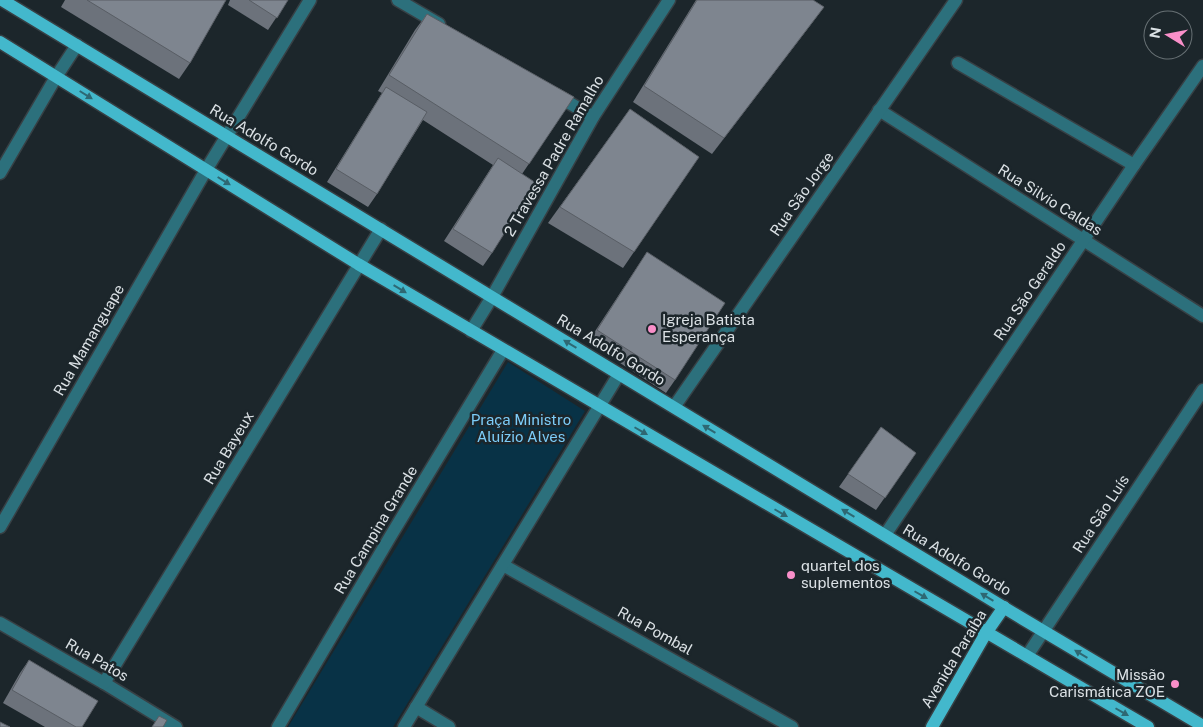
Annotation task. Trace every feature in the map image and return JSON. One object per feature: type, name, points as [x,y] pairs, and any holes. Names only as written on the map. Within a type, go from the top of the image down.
[{"type":"main road","name":"Rua Adolfo Gordo","points":[[2,0],[1044,632],[1203,726]]},
{"type":"main road","points":[[0,42],[358,264],[1148,727]]},
{"type":"main road","name":"Avenida Paraíba","points":[[932,727],[986,633],[1004,607]]},
{"type":"street","name":"Rua Mamanguape","points":[[0,527],[206,170],[310,0]]},
{"type":"street","points":[[398,0],[449,30]]},
{"type":"street","name":"2 Travessa Padre Ramalho","points":[[471,331],[593,117],[669,0]]},
{"type":"street","name":"Rua São Jorge","points":[[674,407],[956,0]]},
{"type":"street","points":[[0,172],[56,76],[77,45]]},
{"type":"street","points":[[958,63],[1134,165]]},
{"type":"street","name":"Rua São Geraldo","points":[[885,535],[1083,240],[1203,66]]},
{"type":"street","points":[[542,86],[593,117]]},
{"type":"street","name":"Rua Silvio Caldas","points":[[879,110],[1203,316]]},
{"type":"street","name":"Rua Bayeux","points":[[104,683],[380,229]]},
{"type":"street","name":"Rua Campina Grande","points":[[278,727],[503,350]]},
{"type":"street","points":[[404,727],[619,374]]},
{"type":"street","name":"Rua São Luís","points":[[1027,656],[1203,390]]},
{"type":"street","name":"Rua Pombal","points":[[502,565],[792,727]]},
{"type":"street","name":"Rua Patos","points":[[0,624],[104,683],[176,727]]},
{"type":"street","points":[[416,707],[449,727]]},
{"type":"green space","name":"Praça Ministro Aluízio Alves","points":[[508,362],[585,411],[393,727],[288,727]]},
{"type":"building","points":[[87,0],[226,0],[190,63]]},
{"type":"building","points":[[249,0],[288,0],[277,18]]},
{"type":"building","points":[[697,0],[813,0],[824,7],[724,138],[644,86]]},
{"type":"building","points":[[427,14],[574,97],[529,164],[389,75]]},
{"type":"building","points":[[386,87],[427,112],[377,194],[336,169]]},
{"type":"building","points":[[630,109],[699,157],[634,252],[560,207]]},
{"type":"building","points":[[498,158],[536,183],[492,253],[453,229]]},
{"type":"building","name":"Igreja Batista Esperança","points":[[647,252],[725,303],[675,380],[597,330]]},
{"type":"building","points":[[881,427],[916,453],[885,498],[848,474]]},
{"type":"building","points":[[29,660],[98,701],[82,727],[76,727],[12,690]]},
{"type":"building","points":[[159,716],[167,720],[163,727],[152,727]]},
{"type":"building","points":[[0,722],[10,727],[0,727]]},
{"type":"place","name":"Igreja Batista Esperança","points":[[652,329]]},
{"type":"place","name":"quartel dos suplementos","points":[[791,575]]},
{"type":"place","name":"Missão Carismática ZOE","points":[[1175,684]]}]
